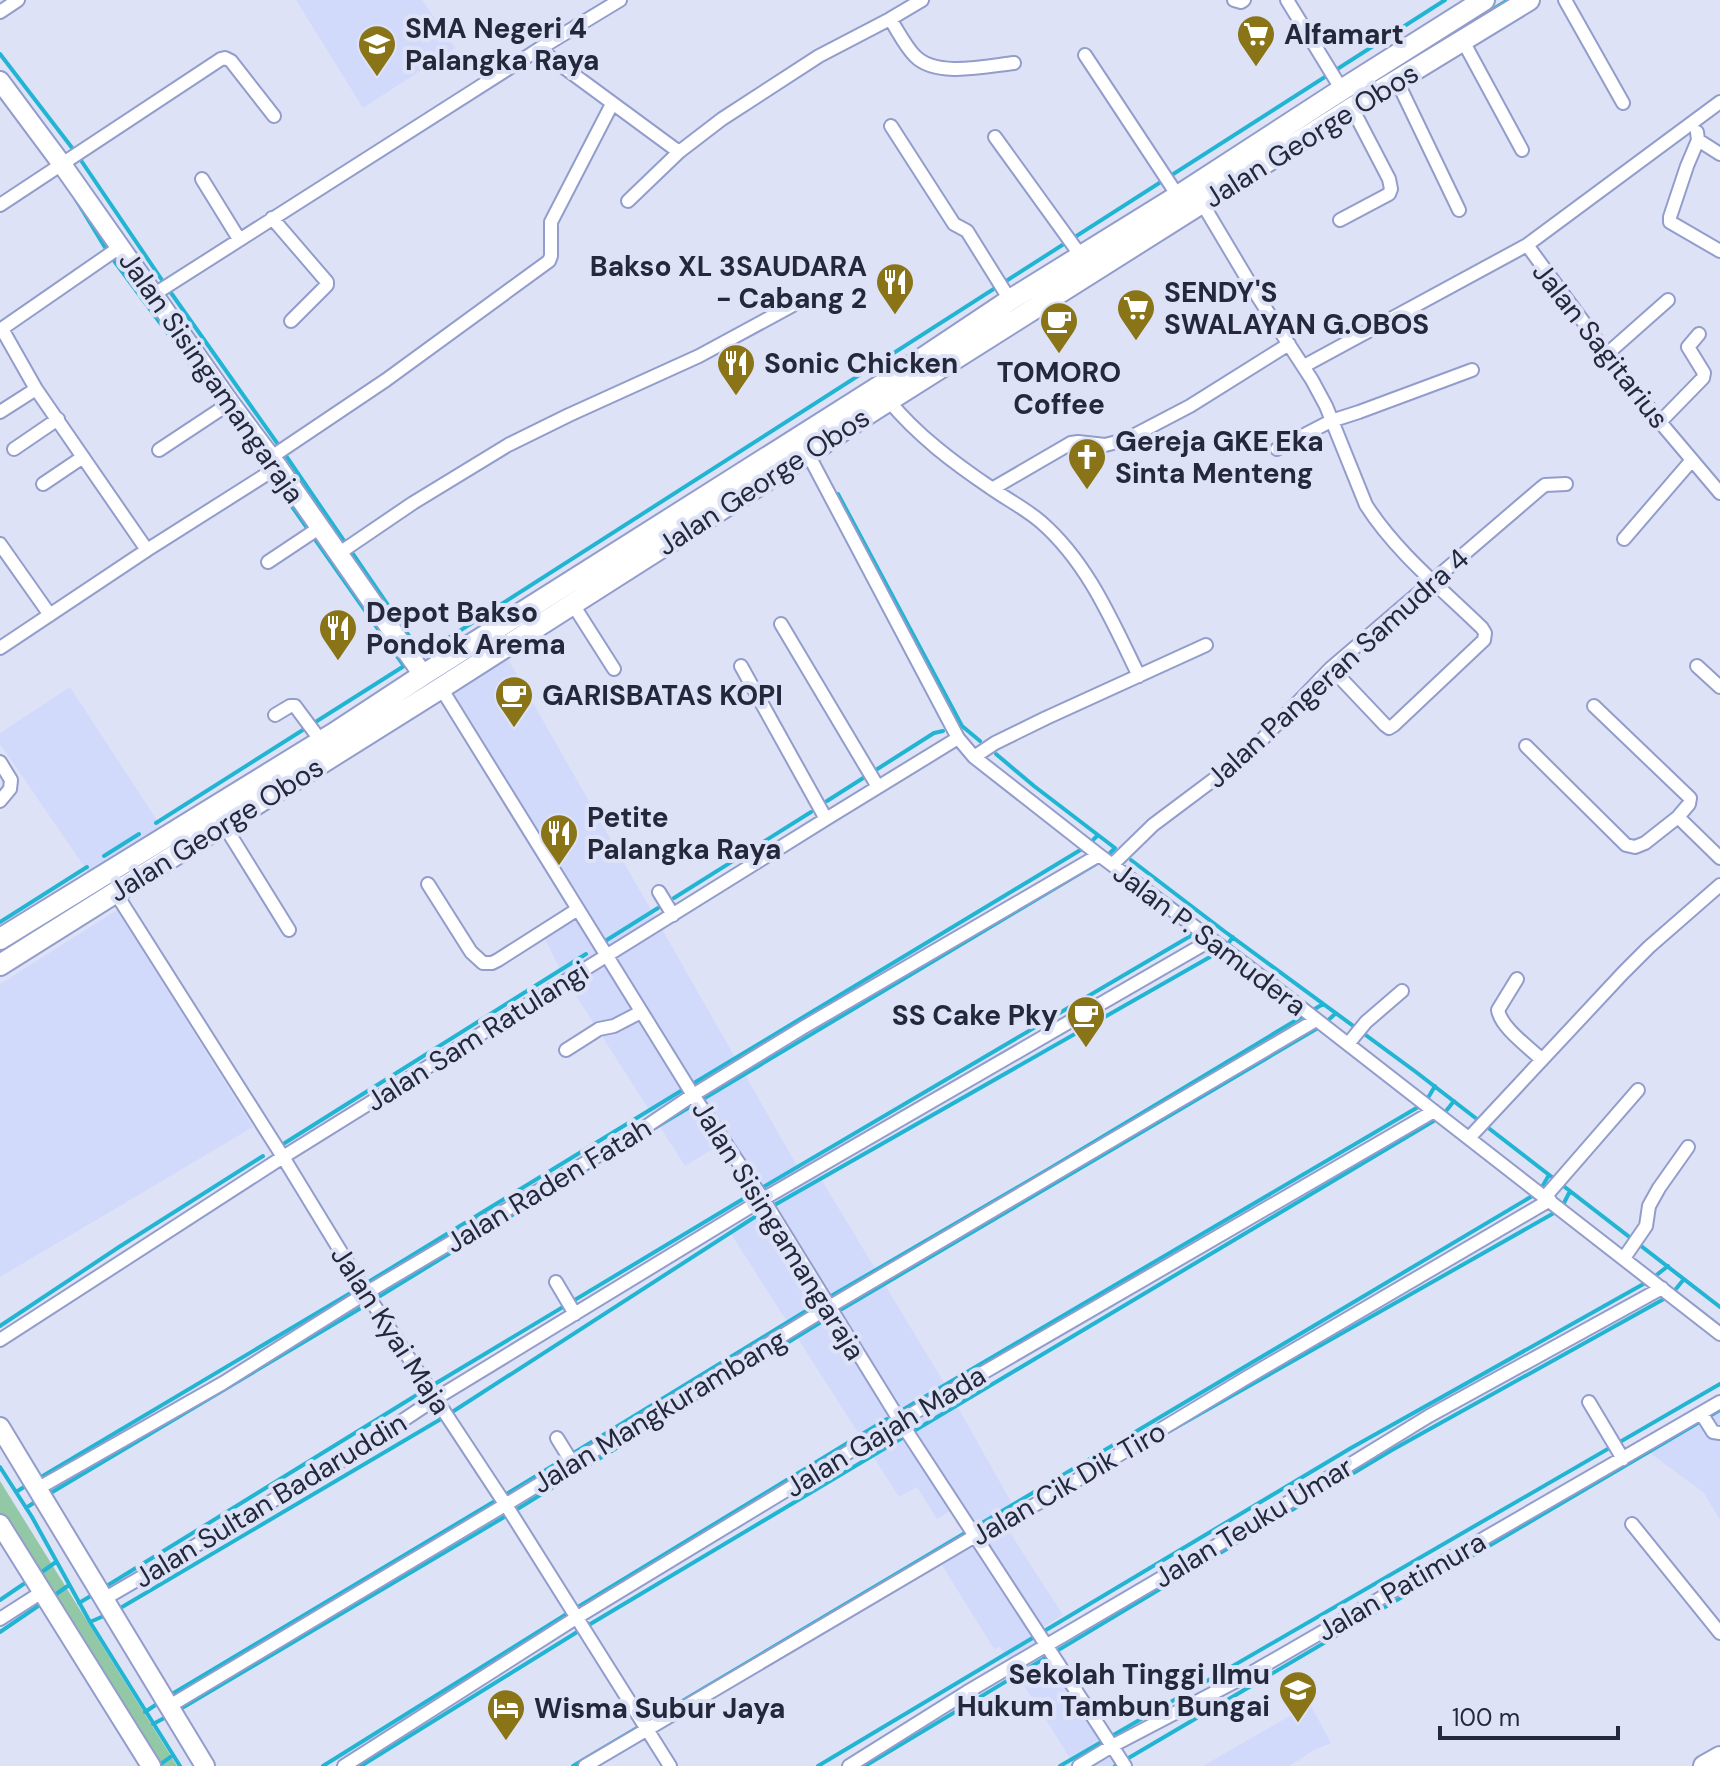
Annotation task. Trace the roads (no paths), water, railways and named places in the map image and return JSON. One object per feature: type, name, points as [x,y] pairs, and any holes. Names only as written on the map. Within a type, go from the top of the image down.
[{"type":"main road","name":"Jalan George Obos","points":[[0,939],[333,741],[441,688],[572,603],[641,548],[1010,300],[1178,196],[1371,84],[1484,0]]},
{"type":"main road","name":"Jalan George Obos","points":[[1371,84],[1397,81],[1529,0]]},
{"type":"main road","name":"Jalan George Obos","points":[[0,965],[224,825],[423,675],[808,454],[1202,203],[1347,99]]},
{"type":"main road","points":[[1704,1766],[1720,1757]]},
{"type":"street","points":[[0,12],[18,0]]},
{"type":"street","points":[[153,295],[620,0]]},
{"type":"street","points":[[628,201],[679,152],[722,119],[839,44],[922,0]]},
{"type":"street","points":[[1234,0],[1244,0]]},
{"type":"street","points":[[1287,0],[1347,99],[1389,179],[1389,194],[1340,220]]},
{"type":"street","points":[[1565,0],[1623,103]]},
{"type":"street","points":[[890,19],[915,56],[931,66],[951,69],[1014,63]]},
{"type":"street","points":[[1463,41],[1522,150]]},
{"type":"street","points":[[539,49],[679,152]]},
{"type":"street","points":[[1085,55],[1178,196]]},
{"type":"street","points":[[0,205],[225,58],[231,61],[274,116]]},
{"type":"street","name":"Jalan Sisingamangaraja","points":[[0,81],[423,675]]},
{"type":"street","points":[[1397,81],[1459,210]]},
{"type":"street","name":"Jalan Sagitarius","points":[[1719,490],[1660,422],[1527,245],[1720,102]]},
{"type":"street","points":[[0,648],[274,462],[547,263],[551,256],[551,222],[612,104]]},
{"type":"street","points":[[1695,121],[1698,140],[1670,222],[1720,251]]},
{"type":"street","points":[[891,126],[954,224],[967,231],[1010,300]]},
{"type":"street","points":[[995,137],[1081,256]]},
{"type":"street","points":[[1698,140],[1720,154]]},
{"type":"street","points":[[202,179],[239,239]]},
{"type":"street","points":[[1202,203],[1326,406],[1366,505],[1384,531],[1485,633],[1484,640],[1389,728],[1331,668]]},
{"type":"street","points":[[272,218],[327,282],[291,321]]},
{"type":"street","points":[[1304,366],[1527,245]]},
{"type":"street","points":[[120,247],[1,329],[36,389],[147,550]]},
{"type":"street","points":[[1607,354],[1668,300]]},
{"type":"street","points":[[338,554],[413,503],[508,445],[699,356],[795,304]]},
{"type":"street","points":[[1660,422],[1703,378],[1704,373],[1688,347],[1699,334]]},
{"type":"street","points":[[992,489],[1071,443],[1105,445],[1125,440],[1190,406],[1289,344]]},
{"type":"street","points":[[1277,449],[1331,421],[1472,370]]},
{"type":"street","points":[[0,412],[36,389]]},
{"type":"street","points":[[889,401],[912,428],[992,489],[1028,511],[1075,558],[1102,602],[1139,676]]},
{"type":"street","points":[[159,450],[230,403]]},
{"type":"street","points":[[14,449],[58,419]]},
{"type":"street","name":"Jalan P. Samudera","points":[[808,454],[958,738],[974,757],[1720,1334]]},
{"type":"street","points":[[43,484],[83,457]]},
{"type":"street","points":[[1624,539],[1692,460]]},
{"type":"street","name":"Jalan Pangeran Samudra 4","points":[[1113,864],[1153,825],[1249,753],[1331,668],[1541,488],[1566,484]]},
{"type":"street","points":[[268,562],[319,528]]},
{"type":"street","points":[[0,544],[50,615]]},
{"type":"street","points":[[572,603],[614,669]]},
{"type":"street","points":[[781,624],[875,781]]},
{"type":"street","points":[[974,757],[995,743],[1206,645]]},
{"type":"street","points":[[741,666],[826,819]]},
{"type":"street","points":[[1697,666],[1720,687]]},
{"type":"street","name":"Jalan Sisingamangaraja","points":[[441,688],[693,1095],[763,1199],[900,1421],[1125,1766]]},
{"type":"street","points":[[275,715],[295,706],[333,741]]},
{"type":"street","points":[[1526,746],[1626,845],[1635,847],[1645,843],[1678,817],[1690,798],[1594,706]]},
{"type":"street","name":"Jalan Sam Ratulangi","points":[[0,1340],[283,1157],[826,819],[875,781],[958,738]]},
{"type":"street","points":[[0,762],[11,780],[10,789],[0,801]]},
{"type":"street","points":[[1678,817],[1720,858]]},
{"type":"street","points":[[224,825],[289,930]]},
{"type":"street","name":"Jalan Raden Fatah","points":[[37,1489],[223,1383],[366,1293],[628,1138],[804,1027],[1099,855]]},
{"type":"street","points":[[428,884],[471,952],[483,963],[498,960],[578,909]]},
{"type":"street","points":[[1469,1138],[1640,955],[1720,885]]},
{"type":"street","name":"Jalan Kyai Maja","points":[[115,892],[366,1293],[670,1766]]},
{"type":"street","points":[[659,892],[673,915]]},
{"type":"street","name":"Jalan Sultan Badaruddin","points":[[104,1599],[351,1455],[435,1399],[763,1199],[1211,940]]},
{"type":"street","points":[[1517,979],[1498,1010],[1499,1017],[1542,1060]]},
{"type":"street","points":[[1348,1044],[1366,1022],[1402,991]]},
{"type":"street","points":[[566,1050],[599,1029],[614,1026],[641,1012]]},
{"type":"street","name":"Jalan Mangkurambang","points":[[168,1707],[829,1307],[1316,1020]]},
{"type":"street","name":"Jalan Cik Dik Tiro","points":[[585,1766],[975,1536],[1044,1500],[1548,1199],[1638,1090]]},
{"type":"street","name":"Jalan Gajah Mada","points":[[344,1766],[576,1618],[900,1421],[1434,1111]]},
{"type":"street","points":[[1624,1258],[1646,1226],[1649,1206],[1654,1197],[1688,1147]]},
{"type":"street","points":[[556,1282],[575,1314]]},
{"type":"street","name":"Jalan Teuku Umar","points":[[849,1766],[1429,1416],[1662,1288]]},
{"type":"street","points":[[1589,1402],[1623,1459]]},
{"type":"street","name":"Jalan Patimura","points":[[1079,1766],[1246,1676],[1720,1402]]},
{"type":"street","points":[[1701,1413],[1713,1432],[1720,1433]]},
{"type":"street","points":[[0,1427],[205,1766]]},
{"type":"street","points":[[557,1438],[573,1464]]},
{"type":"street","points":[[0,1524],[151,1766]]},
{"type":"street","points":[[1632,1524],[1720,1633]]},
{"type":"street","points":[[0,1619],[42,1592]]},
{"type":"waterway","points":[[169,290],[422,655],[1445,0]]},
{"type":"waterway","points":[[1376,81],[1508,0]]},
{"type":"waterway","points":[[0,54],[76,153],[164,283]]},
{"type":"waterway","points":[[75,198],[109,254],[215,397]]},
{"type":"waterway","points":[[156,823],[404,666],[229,417]]},
{"type":"waterway","points":[[838,494],[962,726],[980,741]]},
{"type":"waterway","points":[[827,801],[934,733],[943,731]]},
{"type":"waterway","points":[[653,1129],[1104,859],[1115,848],[996,754]]},
{"type":"waterway","points":[[674,898],[811,812]]},
{"type":"waterway","points":[[104,856],[139,834]]},
{"type":"waterway","points":[[370,1281],[1087,846],[1098,835]]},
{"type":"waterway","points":[[1131,860],[1416,1072],[1720,1307]]},
{"type":"waterway","points":[[0,922],[87,867]]},
{"type":"waterway","points":[[602,943],[658,908]]},
{"type":"waterway","points":[[105,1587],[428,1388],[1199,931],[1211,921]]},
{"type":"waterway","points":[[117,1610],[446,1416],[764,1211],[1224,949],[1233,937]]},
{"type":"waterway","points":[[280,1146],[586,954]]},
{"type":"waterway","points":[[167,1697],[814,1306],[1323,1004]]},
{"type":"waterway","points":[[842,1309],[1323,1025],[1336,1013]]},
{"type":"waterway","points":[[904,1409],[1425,1103],[1435,1086]]},
{"type":"waterway","points":[[361,1766],[582,1629],[1442,1116],[1454,1101]]},
{"type":"waterway","points":[[0,1326],[263,1156]]},
{"type":"waterway","points":[[380,1296],[594,1165]]},
{"type":"waterway","points":[[573,1766],[1539,1192],[1549,1175]]},
{"type":"waterway","points":[[1166,1433],[1561,1209],[1570,1191]]},
{"type":"waterway","points":[[1654,1277],[1668,1266]]},
{"type":"waterway","points":[[865,1766],[1392,1450],[1671,1295],[1684,1279]]},
{"type":"waterway","points":[[818,1766],[1351,1448],[1647,1282]]},
{"type":"waterway","points":[[36,1480],[354,1291]]},
{"type":"waterway","points":[[49,1494],[366,1305]]},
{"type":"waterway","points":[[177,1711],[511,1513],[826,1319]]},
{"type":"waterway","points":[[1060,1766],[1720,1384]]},
{"type":"waterway","points":[[1115,1766],[1720,1410]]},
{"type":"waterway","points":[[323,1766],[887,1419]]},
{"type":"waterway","points":[[0,1467],[32,1517],[90,1622],[180,1766]]},
{"type":"waterway","points":[[16,1492],[29,1484]]},
{"type":"waterway","points":[[26,1508],[38,1500]]},
{"type":"waterway","points":[[39,1574],[56,1562]]},
{"type":"waterway","points":[[0,1600],[28,1581]]},
{"type":"waterway","points":[[52,1597],[69,1585]]},
{"type":"waterway","points":[[79,1603],[94,1594]]},
{"type":"waterway","points":[[0,1632],[44,1602]]},
{"type":"waterway","points":[[90,1622],[106,1615]]},
{"type":"waterway","points":[[145,1712],[160,1702]]},
{"type":"waterway","points":[[153,1724],[170,1715]]},
{"type":"waterway","points":[[158,1766],[173,1755]]},
{"type":"place","name":"Alfamart","points":[[1256,68]]},
{"type":"place","name":"SMA Negeri 4 Palangka Raya","points":[[377,78]]},
{"type":"place","name":"Bakso XL 3SAUDARA - Cabang 2","points":[[895,316]]},
{"type":"place","name":"SENDY'S SWALAYAN G.OBOS","points":[[1136,342]]},
{"type":"place","name":"TOMORO Coffee","points":[[1059,355]]},
{"type":"place","name":"Sonic Chicken","points":[[736,397]]},
{"type":"place","name":"Gereja GKE Eka Sinta Menteng","points":[[1087,491]]},
{"type":"place","name":"Depot Bakso Pondok Arema","points":[[338,662]]},
{"type":"place","name":"GARISBATAS KOPI","points":[[514,729]]},
{"type":"place","name":"Petite Palangka Raya","points":[[559,867]]},
{"type":"place","name":"SS Cake Pky","points":[[1086,1049]]},
{"type":"place","name":"Sekolah Tinggi Ilmu Hukum Tambun Bungai","points":[[1298,1724]]},
{"type":"place","name":"Wisma Subur Jaya","points":[[506,1742]]}]
